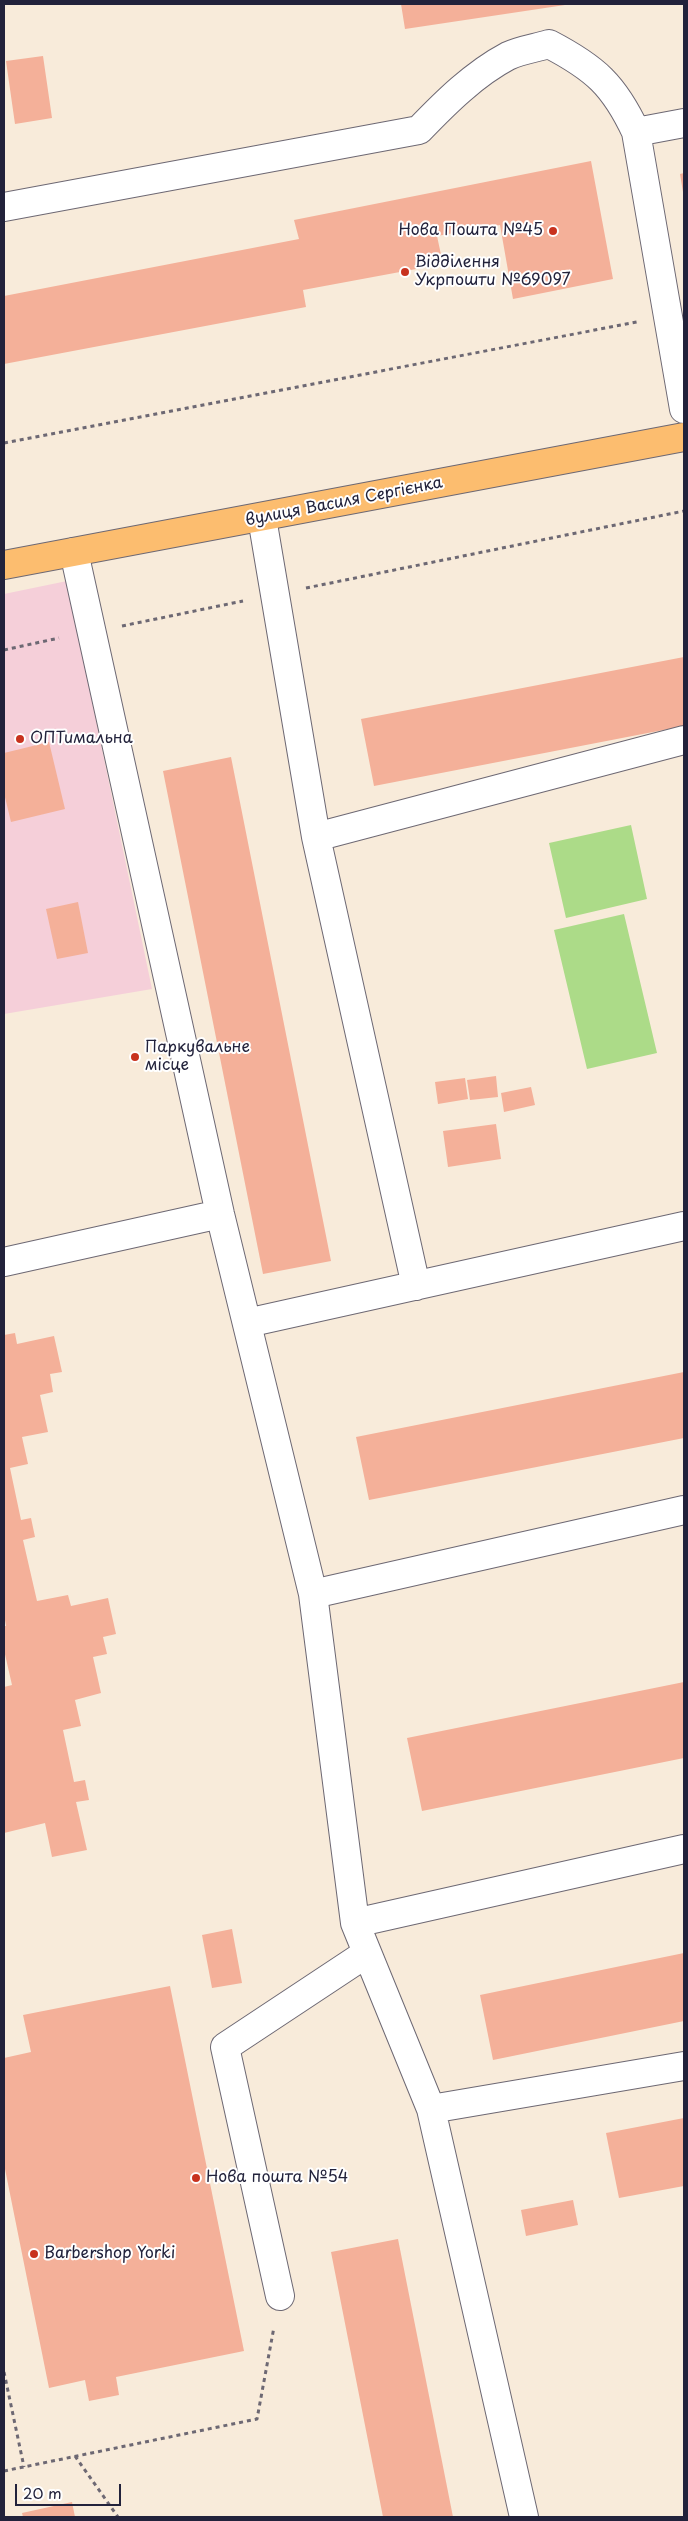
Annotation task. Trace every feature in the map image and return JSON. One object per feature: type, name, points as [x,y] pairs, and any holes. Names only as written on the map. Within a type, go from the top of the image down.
[{"type":"main road","name":"вулиця Василя Сергієнка","points":[[4,566],[684,437]]},
{"type":"lane","points":[[4,207],[419,130],[445,104],[477,78],[509,56],[549,44],[577,58],[601,78],[622,103],[636,132],[684,409]]},
{"type":"lane","points":[[636,132],[684,123]]},
{"type":"lane","points":[[262,518],[316,837],[416,1286]]},
{"type":"lane","points":[[74,552],[220,1214],[314,1594],[355,1923],[431,2109],[524,2517]]},
{"type":"lane","points":[[316,837],[684,740]]},
{"type":"lane","points":[[4,1262],[220,1214]]},
{"type":"lane","points":[[247,1322],[684,1226]]},
{"type":"lane","points":[[314,1594],[684,1510]]},
{"type":"lane","points":[[355,1923],[684,1849]]},
{"type":"lane","points":[[280,2296],[225,2047],[367,1953]]},
{"type":"lane","points":[[431,2109],[684,2066]]},
{"type":"path","points":[[4,444],[668,316]]},
{"type":"path","points":[[4,650],[684,511]]},
{"type":"path","points":[[4,2470],[257,2419],[280,2296]]},
{"type":"path","points":[[4,2372],[24,2466]]},
{"type":"path","points":[[75,2456],[118,2517]]},
{"type":"shaded area","points":[[67,581],[152,989],[4,1014],[4,594]]},
{"type":"green space","points":[[631,825],[647,899],[566,918],[549,843]]},
{"type":"green space","points":[[624,914],[657,1053],[587,1069],[554,930]]},
{"type":"building","points":[[401,4],[565,4],[565,5],[405,29]]},
{"type":"building","points":[[43,56],[52,118],[15,124],[6,61]]},
{"type":"building","points":[[591,161],[613,279],[513,299],[500,225],[437,236],[443,264],[303,290],[306,307],[4,364],[4,296],[299,239],[294,220]]},
{"type":"building","points":[[684,173],[684,192],[683,192],[680,174]]},
{"type":"building","points":[[684,657],[684,726],[374,786],[361,719]]},
{"type":"building","points":[[49,742],[65,809],[11,822],[4,793],[4,753]]},
{"type":"building","points":[[231,757],[331,1261],[263,1274],[163,771]]},
{"type":"building","points":[[78,902],[88,953],[57,959],[46,909]]},
{"type":"building","points":[[496,1076],[498,1097],[470,1100],[467,1080]]},
{"type":"building","points":[[465,1078],[468,1099],[438,1104],[435,1082]]},
{"type":"building","points":[[531,1087],[535,1105],[504,1112],[501,1093]]},
{"type":"building","points":[[496,1124],[501,1159],[448,1167],[443,1131]]},
{"type":"building","points":[[15,1333],[17,1344],[54,1336],[62,1372],[50,1374],[53,1392],[40,1395],[48,1432],[22,1437],[28,1464],[10,1468],[21,1520],[31,1518],[35,1537],[23,1540],[37,1601],[68,1595],[71,1606],[108,1598],[116,1634],[103,1637],[107,1654],[93,1657],[101,1693],[75,1700],[81,1726],[63,1730],[74,1782],[85,1780],[89,1800],[76,1802],[87,1850],[52,1857],[45,1823],[4,1833],[4,1687],[12,1685],[4,1650],[4,1626],[6,1626],[4,1614],[4,1335]]},
{"type":"building","points":[[684,1372],[684,1438],[369,1500],[356,1437]]},
{"type":"building","points":[[684,1682],[684,1758],[422,1811],[407,1738]]},
{"type":"building","points":[[232,1929],[242,1983],[212,1988],[202,1935]]},
{"type":"building","points":[[684,1953],[684,2021],[493,2060],[480,1995]]},
{"type":"building","points":[[170,1986],[244,2351],[116,2377],[119,2395],[89,2401],[85,2380],[49,2388],[4,2164],[4,2058],[31,2052],[23,2015]]},
{"type":"building","points":[[684,2118],[684,2186],[619,2198],[606,2133]]},
{"type":"building","points":[[573,2200],[578,2225],[526,2236],[521,2210]]},
{"type":"building","points":[[398,2239],[453,2517],[383,2517],[331,2252]]},
{"type":"building","points":[[72,2502],[75,2517],[23,2517],[22,2513]]},
{"type":"place","name":"Нова Пошта №45","points":[[553,231]]},
{"type":"place","name":"Відділення Укрпошти №69097","points":[[405,272]]},
{"type":"place","name":"ОПТимальна","points":[[20,739]]},
{"type":"place","name":"Паркувальне місце","points":[[135,1057]]},
{"type":"place","name":"Нова пошта №54","points":[[196,2178]]},
{"type":"place","name":"Barbershop Yorki","points":[[34,2254]]}]
